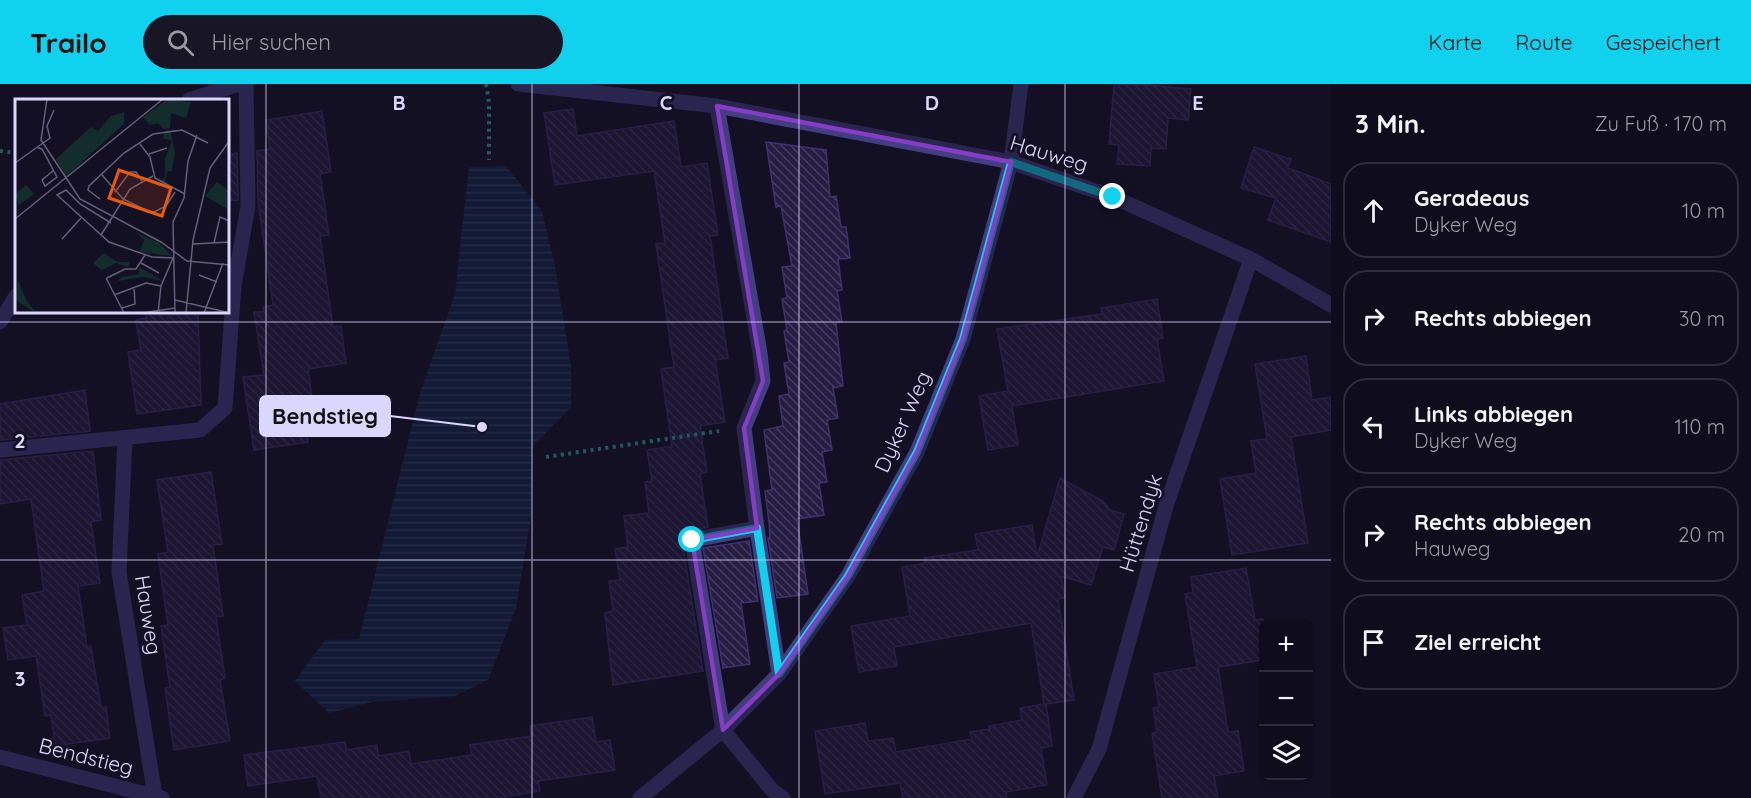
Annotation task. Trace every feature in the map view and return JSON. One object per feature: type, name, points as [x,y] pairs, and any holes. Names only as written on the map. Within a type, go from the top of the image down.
[{"type":"street","points":[[192,99],[239,84]]},
{"type":"street","points":[[0,450],[200,430],[225,408],[234,286],[248,206],[246,84]]},
{"type":"street","name":"Hauweg","points":[[519,84],[717,106],[1011,162],[1113,197],[1251,259],[1331,305]]},
{"type":"street","name":"Dyker Weg","points":[[640,798],[723,730],[779,674],[848,576],[917,452],[963,339],[1011,162],[1021,84]]},
{"type":"street","points":[[717,106],[753,307],[763,381],[744,428],[779,674]]},
{"type":"street","name":"Hüttendyk","points":[[1074,798],[1099,749],[1166,506],[1251,259]]},
{"type":"street","points":[[0,322],[15,298]]},
{"type":"street","name":"Hauweg","points":[[125,439],[119,572],[159,797]]},
{"type":"street","points":[[757,528],[692,540],[723,730],[775,795]]},
{"type":"street","name":"Bendstieg","points":[[0,757],[159,797]]},
{"type":"path","points":[[486,84],[489,102],[489,160]]},
{"type":"path","points":[[0,151],[15,153]]},
{"type":"path","points":[[546,457],[744,428]]},
{"type":"highlighted area","points":[[717,106],[1011,162],[963,339],[917,452],[848,576],[779,674],[723,730],[692,540],[757,528],[744,428],[763,381]]},
{"type":"water","points":[[506,166],[542,211],[555,266],[571,367],[571,407],[533,446],[531,516],[516,608],[488,680],[455,696],[372,702],[329,713],[295,681],[325,640],[359,639],[420,393],[455,294],[469,167]]},
{"type":"building","points":[[1114,84],[1191,89],[1188,120],[1168,118],[1166,149],[1151,148],[1150,166],[1117,164],[1119,145],[1109,144]]},
{"type":"building","points":[[573,109],[577,136],[674,121],[681,167],[707,163],[718,235],[710,236],[728,358],[715,360],[725,422],[700,426],[707,472],[700,474],[708,527],[686,532],[682,541],[703,671],[613,685],[605,613],[613,611],[609,581],[620,580],[615,549],[628,547],[624,516],[649,513],[645,482],[652,481],[647,450],[672,446],[661,369],[674,367],[656,244],[665,243],[654,171],[555,185],[544,113]]},
{"type":"building","points":[[322,111],[331,172],[320,174],[329,235],[320,236],[333,327],[341,326],[346,363],[308,369],[313,404],[303,405],[308,442],[254,450],[243,377],[264,375],[254,312],[264,312],[263,307],[273,305],[258,201],[257,151],[270,149],[266,120]]},
{"type":"building","points":[[766,142],[826,150],[830,197],[836,196],[841,227],[846,227],[850,258],[838,259],[842,290],[837,291],[842,322],[836,323],[843,386],[833,388],[838,418],[827,420],[832,450],[822,452],[827,482],[819,483],[824,515],[797,519],[808,594],[777,598],[768,538],[770,538],[769,522],[765,491],[772,490],[764,430],[783,426],[779,396],[789,394],[784,363],[789,362],[784,331],[787,330],[782,299],[787,298],[782,267],[792,266],[781,206],[776,207]]},
{"type":"building","points":[[1254,147],[1291,159],[1288,168],[1331,184],[1331,242],[1268,220],[1276,198],[1241,188]]},
{"type":"building","points":[[237,153],[238,200],[230,201],[230,155]]},
{"type":"building","points":[[1157,299],[1163,338],[1157,339],[1164,381],[1012,406],[1018,445],[988,450],[979,396],[1008,391],[997,329],[1102,314],[1101,308]]},
{"type":"building","points":[[145,314],[198,314],[201,405],[137,414],[128,352],[141,350],[136,320],[146,318]]},
{"type":"building","points":[[1306,356],[1312,400],[1331,397],[1331,430],[1291,437],[1308,543],[1232,555],[1220,479],[1256,473],[1251,441],[1267,439],[1255,364]]},
{"type":"building","points":[[85,390],[90,431],[0,440],[0,404]]},
{"type":"building","points":[[93,451],[101,520],[91,522],[100,583],[78,586],[87,647],[91,647],[101,707],[106,707],[110,738],[55,746],[51,715],[45,716],[36,656],[8,660],[3,628],[27,625],[22,595],[44,591],[31,499],[0,504],[0,460]]},
{"type":"building","points":[[211,472],[222,544],[213,545],[223,616],[216,617],[225,678],[220,680],[230,741],[174,750],[165,688],[170,687],[161,626],[168,625],[158,554],[168,552],[157,480]]},
{"type":"building","points":[[1060,478],[1103,501],[1110,510],[1124,514],[1114,550],[1103,547],[1091,585],[1061,576],[1065,598],[1058,599],[1074,700],[1046,704],[1052,746],[1041,748],[1047,785],[1006,792],[1007,798],[903,798],[900,783],[825,794],[815,731],[865,723],[868,741],[893,738],[896,752],[972,739],[970,732],[1022,720],[1020,708],[1044,704],[1031,623],[894,647],[897,666],[859,672],[851,626],[910,616],[902,567],[925,563],[924,558],[978,550],[975,534],[1032,525],[1037,557]]},
{"type":"building","points":[[749,541],[758,601],[741,603],[750,664],[723,668],[703,548]]},
{"type":"building","points":[[1246,568],[1255,620],[1259,620],[1259,661],[1218,667],[1228,732],[1238,731],[1244,771],[1214,776],[1218,798],[1162,798],[1152,733],[1157,732],[1153,708],[1159,707],[1154,674],[1197,667],[1185,594],[1193,592],[1191,577]]},
{"type":"building","points":[[592,717],[596,742],[610,740],[615,770],[538,781],[540,791],[498,798],[321,798],[317,776],[248,786],[244,755],[345,742],[346,750],[377,745],[378,756],[409,751],[411,764],[472,755],[470,745],[531,736],[530,726]]},
{"type":"place","name":"Bendstieg","points":[[482,427]]},
{"type":"route","points":[[692,540],[757,528],[779,674],[848,576],[917,452],[963,339],[1011,162],[1113,197]]}]
